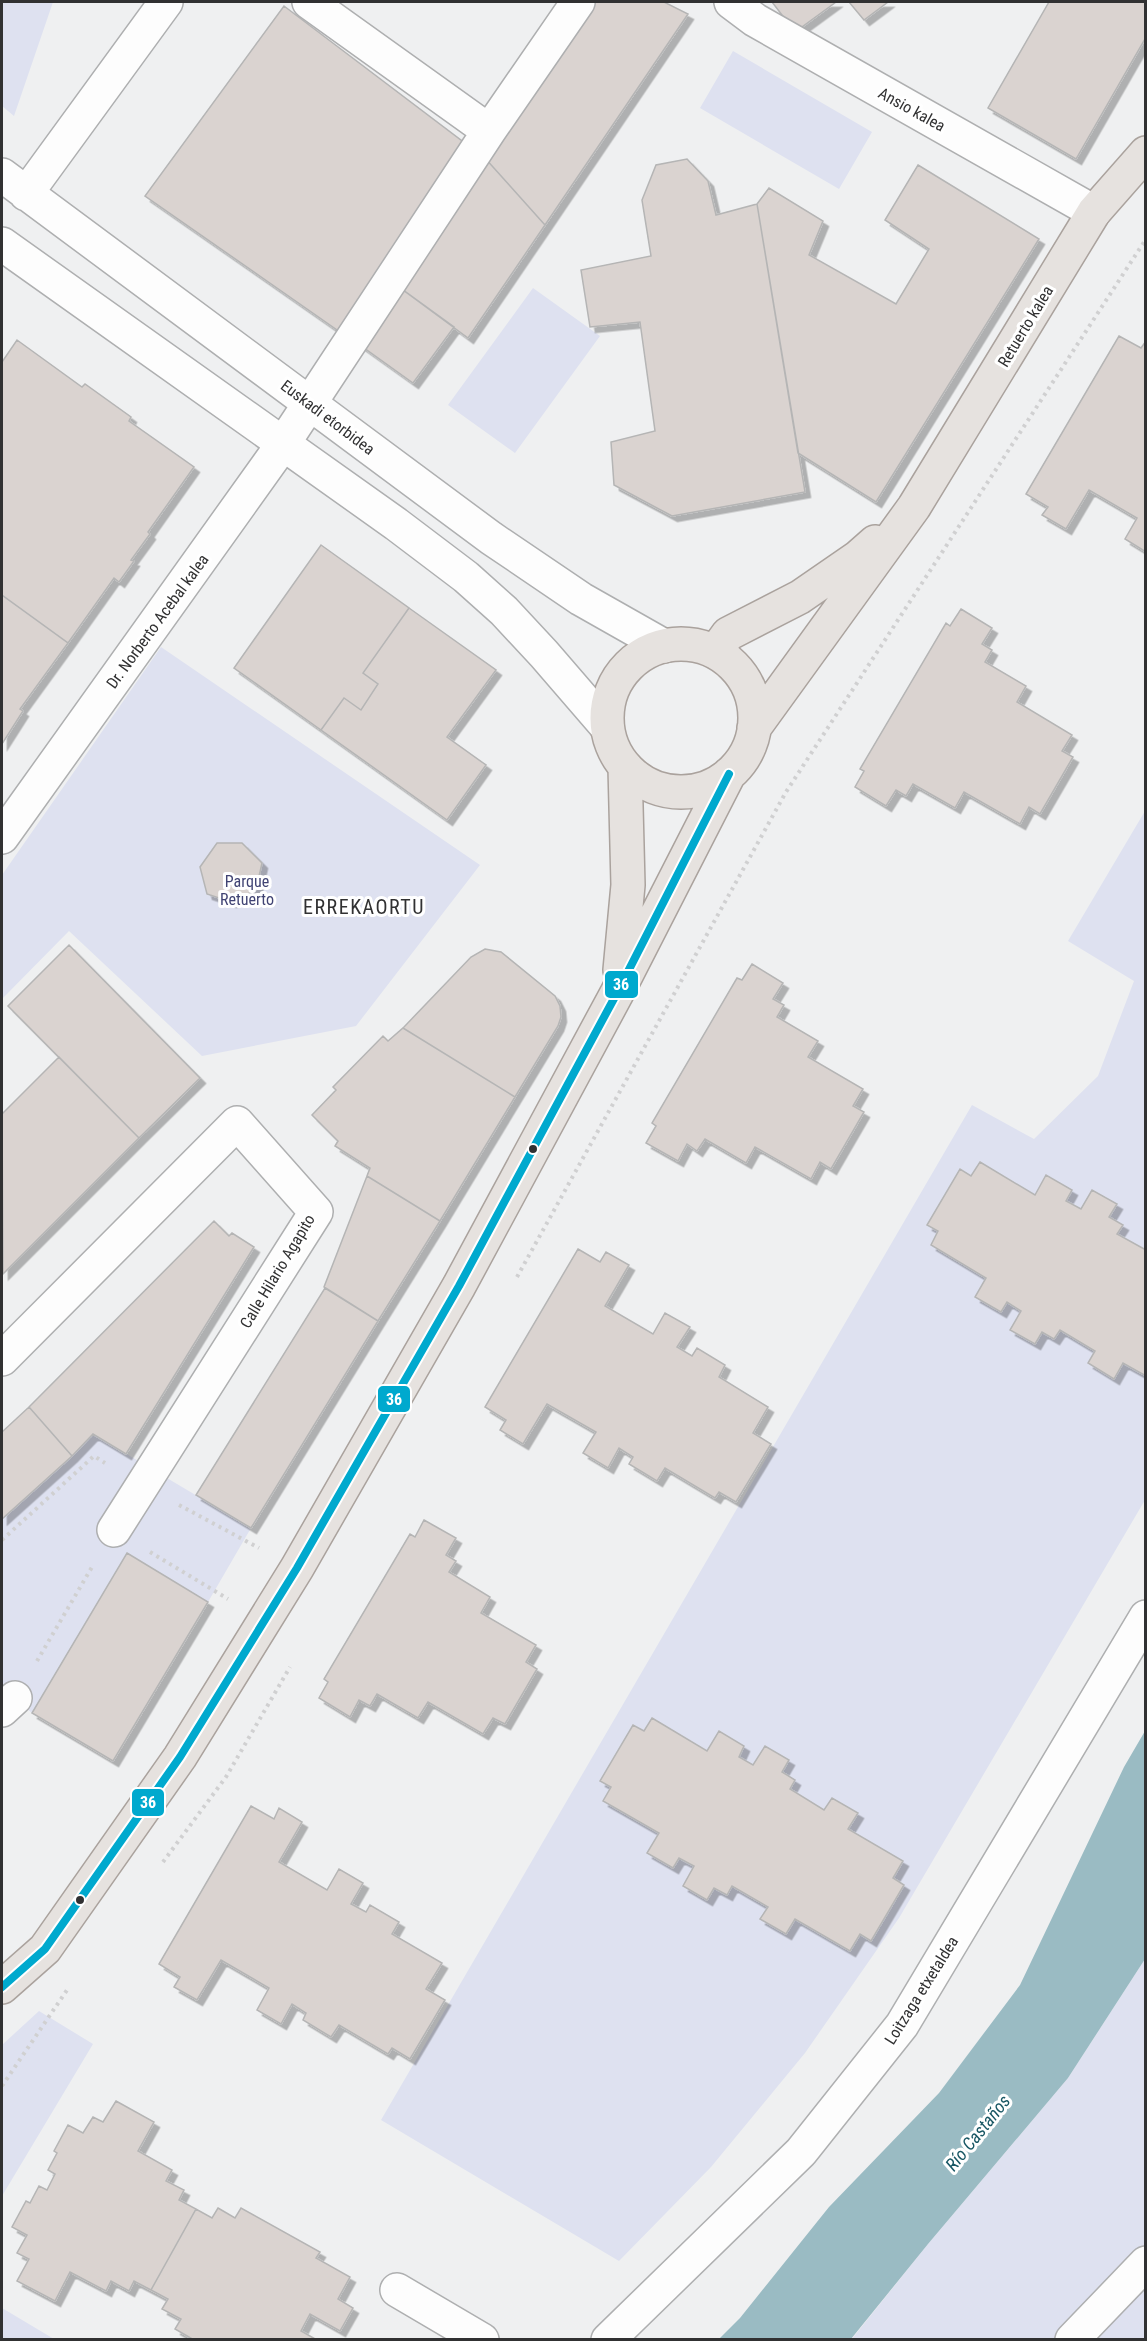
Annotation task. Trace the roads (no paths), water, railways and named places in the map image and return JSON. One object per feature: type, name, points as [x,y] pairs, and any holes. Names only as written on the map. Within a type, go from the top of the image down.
[{"type":"main road","name":"Retuerto kalea","points":[[914,507],[1094,212],[1146,153]]},
{"type":"main road","points":[[715,652],[728,634],[800,597],[858,557],[914,507]]},
{"type":"main road","points":[[754,728],[914,507]]},
{"type":"main road","points":[[2,1987],[45,1949],[180,1757],[264,1622],[459,1286],[617,993],[729,774],[748,748],[754,728],[754,710],[746,684],[730,662],[715,652],[698,646],[681,644],[664,646],[644,654],[627,667],[615,685],[608,706],[607,727],[613,748],[625,767],[643,781],[664,790],[687,792],[710,786],[729,774]]},
{"type":"main road","points":[[617,993],[628,885],[625,767]]},
{"type":"street","points":[[14,184],[166,2]]},
{"type":"street","points":[[309,2],[489,131]]},
{"type":"street","name":"Dr. Norberto Acebal kalea","points":[[2,837],[284,444],[489,131],[578,2]]},
{"type":"street","name":"Ansio kalea","points":[[731,2],[754,20],[1094,212]]},
{"type":"street","name":"Euskadi etorbidea","points":[[14,184],[491,538],[581,599],[664,646]]},
{"type":"street","points":[[2,244],[396,524],[466,577],[504,611],[536,645],[607,727]]},
{"type":"street","name":"Calle Hilario Agapito","points":[[2,1359],[237,1123],[316,1212],[114,1530]]},
{"type":"street","name":"Loitzaga etxetaldea","points":[[608,2340],[801,2152],[902,2025],[1146,1617]]},
{"type":"street","points":[[1072,2340],[1146,2263]]},
{"type":"street","points":[[397,2290],[482,2340]]},
{"type":"water","name":"Río Castaños","points":[[1145,1731],[1145,1959],[1068,2078],[851,2339],[719,2339],[740,2318],[829,2207],[939,2093],[1020,1985],[1124,1767]]},
{"type":"district","name":"ERREKAORTU","points":[[364,907]]},
{"type":"park label","name":"Parque Retuerto","points":[[247,890]]}]
